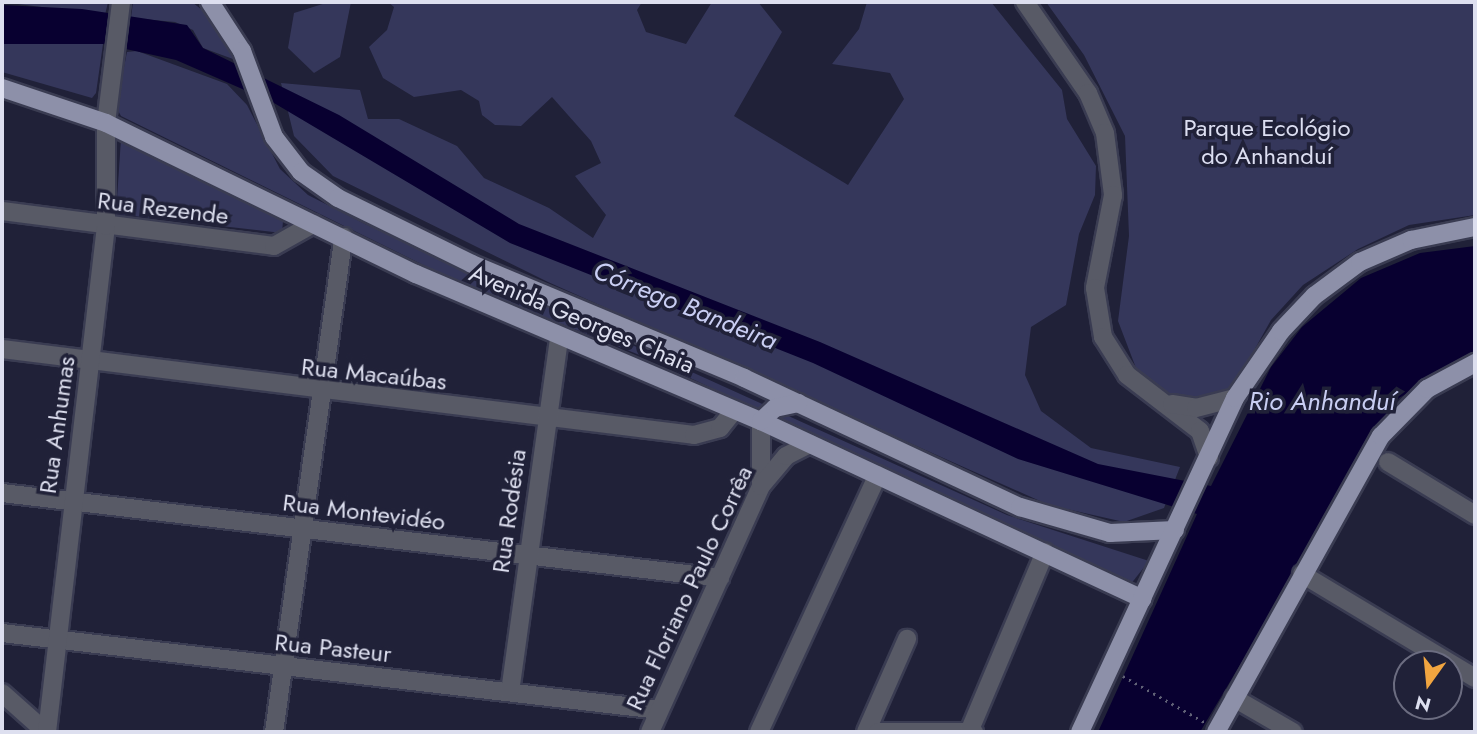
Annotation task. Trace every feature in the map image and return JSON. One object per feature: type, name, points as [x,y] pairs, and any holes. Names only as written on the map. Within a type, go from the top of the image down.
[{"type":"main road","name":"Avenida Georges Chaia","points":[[210,2],[242,51],[260,106],[285,154],[338,198],[472,264],[798,402],[1054,519],[1121,534],[1175,530]]},
{"type":"main road","name":"Avenida Georges Chaia","points":[[2,88],[106,123],[313,224],[559,337],[649,372],[733,412],[761,421],[1143,599]]},
{"type":"main road","points":[[1080,732],[1235,398],[1281,331],[1314,296],[1360,262],[1410,240],[1475,227]]},
{"type":"main road","points":[[649,372],[666,364],[670,349]]},
{"type":"main road","points":[[1213,728],[1234,698],[1381,436],[1427,389],[1475,363]]},
{"type":"main road","points":[[761,421],[775,408],[798,402]]},
{"type":"street","points":[[1025,2],[1088,93],[1107,143],[1113,195],[1095,288],[1103,337],[1127,375],[1200,431],[1205,465]]},
{"type":"street","name":"Rua Anhumas","points":[[46,732],[71,500],[106,226],[106,123],[120,7]]},
{"type":"street","name":"Rua Rezende","points":[[2,211],[274,246],[313,224]]},
{"type":"street","points":[[274,732],[344,237]]},
{"type":"street","name":"Rua Rodésia","points":[[510,692],[559,337]]},
{"type":"street","name":"Rua Macaúbas","points":[[2,349],[321,394],[547,416],[694,435],[720,428],[733,412]]},
{"type":"street","points":[[1161,402],[1196,408],[1235,398]]},
{"type":"street","points":[[761,421],[761,486]]},
{"type":"street","name":"Rua Floriano Paulo Corrêa","points":[[650,732],[761,486],[786,456],[810,444]]},
{"type":"street","points":[[1388,462],[1475,515]]},
{"type":"street","points":[[759,732],[878,475]]},
{"type":"street","name":"Rua Montevidéo","points":[[2,493],[302,528],[527,558],[720,578]]},
{"type":"street","points":[[877,732],[971,732],[1045,552]]},
{"type":"street","points":[[1302,574],[1475,678]]},
{"type":"street","name":"Rua Pasteur","points":[[2,633],[659,710]]},
{"type":"street","points":[[866,732],[907,639]]},
{"type":"street","points":[[2,693],[46,732]]},
{"type":"street","points":[[1234,698],[1293,732]]},
{"type":"path","points":[[1120,675],[1213,728]]},
{"type":"green space","points":[[2,2],[108,2],[105,15]]},
{"type":"green space","points":[[133,2],[192,2],[217,22],[233,59],[203,48],[193,30],[175,22],[131,18]]},
{"type":"green space","points":[[329,2],[351,2],[340,57],[314,73],[288,48],[294,13]]},
{"type":"green space","points":[[388,2],[642,2],[637,10],[646,32],[686,44],[712,2],[758,2],[782,32],[734,116],[848,185],[904,99],[890,73],[832,64],[859,29],[867,2],[991,2],[1062,90],[1067,119],[1096,166],[1095,195],[1079,234],[1066,305],[1031,327],[1025,375],[1041,411],[1091,448],[1180,467],[1164,508],[1124,522],[1049,505],[548,282],[333,176],[294,136],[281,83],[360,90],[368,119],[399,119],[457,146],[484,178],[549,208],[593,238],[606,215],[575,176],[601,163],[591,141],[552,97],[521,126],[495,125],[482,115],[479,101],[461,90],[414,97],[383,78],[369,47],[387,30],[394,7]]},
{"type":"green space","name":"Parque Ecológio do Anhanduí","points":[[1046,2],[1475,2],[1475,215],[1409,225],[1358,249],[1303,285],[1271,320],[1232,390],[1199,402],[1170,397],[1136,368],[1118,321],[1129,236],[1125,136],[1084,55]]},
{"type":"green space","points":[[2,44],[103,44],[96,93],[92,98],[2,72]]},
{"type":"green space","points":[[137,51],[227,84],[247,105],[280,169],[308,195],[365,224],[1007,515],[1149,561],[1130,585],[652,360],[462,284],[121,116],[116,107],[127,52]]},
{"type":"green space","points":[[121,139],[283,221],[282,233],[116,214]]},
{"type":"water","name":"Rio Anhanduí","points":[[2,5],[82,9],[187,25],[203,48],[339,115],[519,224],[820,342],[1098,464],[1211,486],[1271,367],[1302,327],[1361,278],[1420,253],[1475,246],[1475,354],[1399,398],[1200,732],[1098,732],[1197,514],[1018,459],[813,363],[510,243],[274,103],[176,60],[103,44],[2,44]]},
{"type":"water label","name":"Córrego Bandeira","points":[[685,306]]}]
